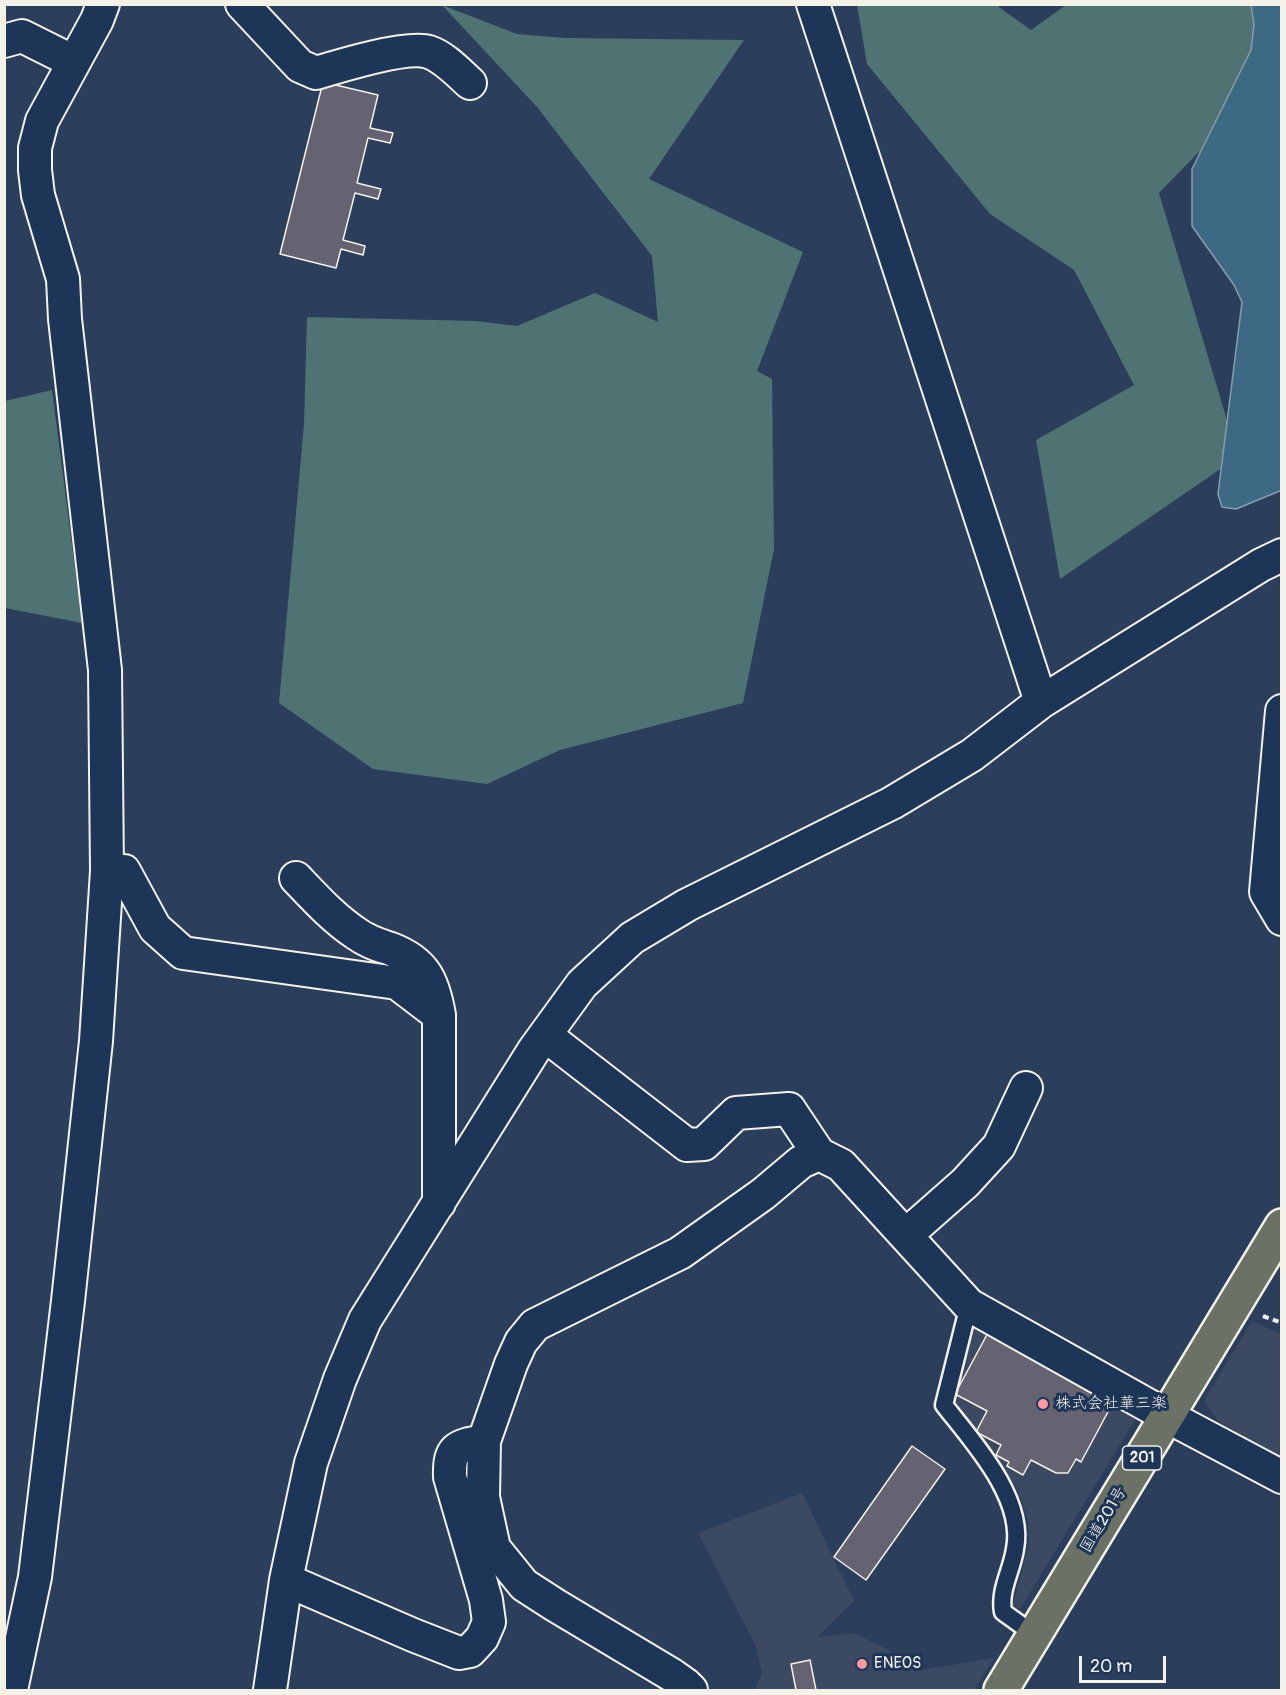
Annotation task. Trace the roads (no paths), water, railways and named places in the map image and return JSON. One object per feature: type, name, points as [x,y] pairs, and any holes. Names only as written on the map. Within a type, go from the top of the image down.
[{"type":"highway","name":"国道201号","points":[[1001,1690],[1281,1226]]},
{"type":"street","points":[[11,1690],[35,1577],[68,1302],[96,1041],[107,871],[105,670],[65,319],[63,279],[38,195],[35,148],[42,121],[97,20],[103,4]]},
{"type":"street","points":[[242,4],[300,66],[316,73],[417,49],[432,53],[470,83]]},
{"type":"street","points":[[813,4],[1041,702]]},
{"type":"street","points":[[4,41],[22,36],[74,62]]},
{"type":"street","points":[[270,1690],[286,1580],[311,1463],[340,1379],[365,1320],[545,1035],[582,984],[632,938],[687,905],[892,803],[972,755],[1041,702],[1261,565],[1281,555]]},
{"type":"street","points":[[1281,711],[1266,892],[1281,919]]},
{"type":"street","points":[[107,871],[124,871],[155,928],[183,953],[397,983],[439,1015]]},
{"type":"street","points":[[296,878],[344,925],[366,940],[412,959],[435,988],[439,1015],[439,1203]]},
{"type":"street","points":[[545,1035],[687,1145],[704,1143],[736,1113],[789,1109],[819,1154],[841,1165],[969,1305],[1281,1477]]},
{"type":"street","points":[[906,1235],[965,1182],[999,1146],[1026,1088]]},
{"type":"street","points":[[691,1690],[672,1675],[524,1585],[494,1548],[483,1497],[484,1441],[511,1364],[521,1342],[535,1325],[680,1253],[763,1194],[801,1162],[819,1154]]},
{"type":"street","points":[[286,1580],[459,1653],[470,1651],[482,1638],[489,1622],[486,1600],[450,1477],[450,1464],[452,1454],[459,1446],[484,1441]]},
{"type":"lane","points":[[969,1305],[944,1405],[995,1471],[1014,1515],[1016,1547],[1001,1600],[1003,1612],[1035,1635]]},
{"type":"place","name":"株式会社華三楽","points":[[1043,1404]]},
{"type":"place","name":"ENEOS","points":[[862,1664]]}]
